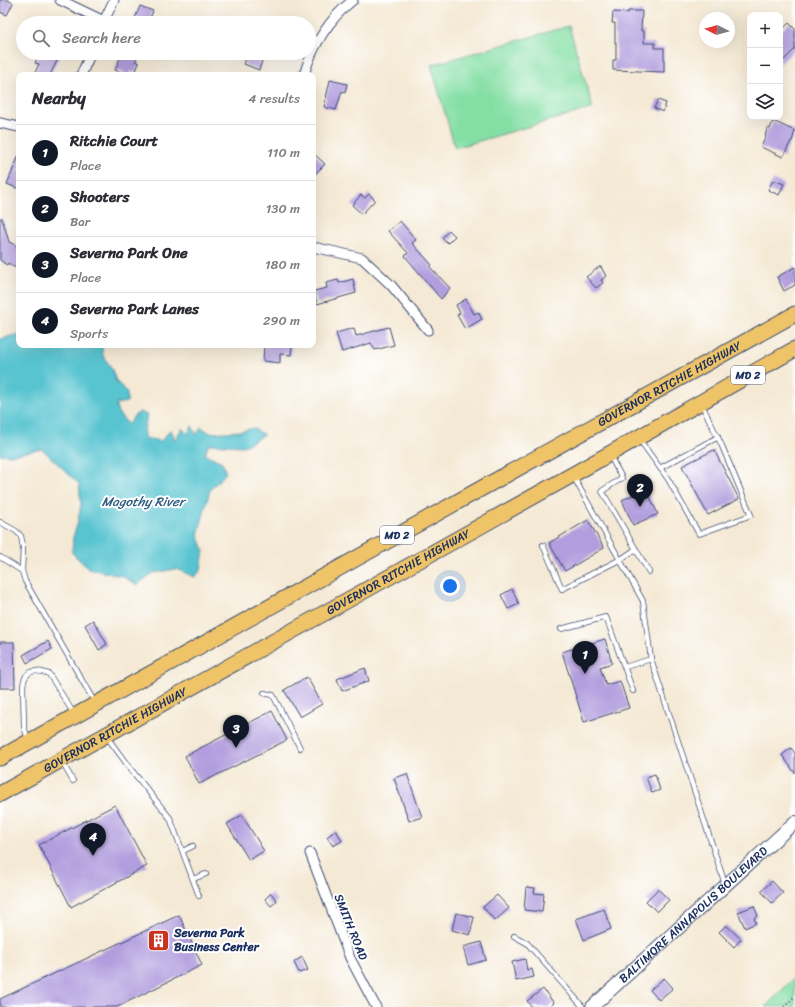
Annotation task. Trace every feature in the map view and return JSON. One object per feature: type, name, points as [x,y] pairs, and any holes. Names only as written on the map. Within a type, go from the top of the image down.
[{"type":"highway","name":"GOVERNOR RITCHIE HIGHWAY","points":[[0,758],[795,314]]},
{"type":"highway","name":"GOVERNOR RITCHIE HIGHWAY","points":[[0,794],[795,349]]},
{"type":"street","points":[[60,0],[92,16]]},
{"type":"street","points":[[107,16],[114,0]]},
{"type":"street","points":[[316,46],[320,37],[344,7],[353,0]]},
{"type":"street","points":[[83,72],[88,60]]},
{"type":"street","points":[[305,72],[309,60]]},
{"type":"street","points":[[0,123],[16,126]]},
{"type":"street","points":[[316,248],[362,258],[391,285],[428,330]]},
{"type":"street","name":"BALTIMORE ANNAPOLIS BOULEVARD","points":[[592,1007],[795,822]]},
{"type":"street","name":"SMITH ROAD","points":[[310,853],[350,958],[376,1007]]},
{"type":"lane","points":[[638,438],[668,479],[699,534],[752,515],[701,402]]},
{"type":"lane","points":[[660,468],[718,437]]},
{"type":"lane","points":[[609,454],[622,478],[602,491],[649,572]]},
{"type":"lane","points":[[572,475],[621,559],[643,601],[652,658],[725,886]]},
{"type":"lane","points":[[0,522],[16,531],[21,536],[23,547],[22,571],[30,590],[96,704]]},
{"type":"lane","points":[[542,545],[562,589],[621,559],[636,549]]},
{"type":"lane","points":[[0,557],[22,571]]},
{"type":"lane","points":[[561,629],[606,617],[633,691]]},
{"type":"lane","points":[[625,667],[652,658]]},
{"type":"lane","points":[[28,742],[24,726],[23,686],[24,680],[29,673],[40,671],[49,674],[75,716]]},
{"type":"lane","points":[[264,693],[273,695],[300,748]]},
{"type":"lane","points":[[105,736],[170,818],[200,896]]},
{"type":"lane","points":[[61,760],[73,781]]},
{"type":"lane","points":[[183,851],[193,846]]},
{"type":"lane","points":[[193,879],[206,874]]},
{"type":"lane","points":[[514,936],[527,943],[583,1007]]},
{"type":"path","points":[[784,1007],[795,996]]},
{"type":"green space","points":[[569,26],[593,108],[455,148],[431,65]]},
{"type":"green space","points":[[795,976],[795,1007],[765,1007],[792,980]]},
{"type":"water","name":"Magothy River","points":[[16,335],[16,348],[102,348],[103,356],[111,367],[116,381],[127,392],[127,402],[116,404],[118,413],[129,424],[134,416],[140,412],[147,415],[144,431],[145,438],[161,441],[171,429],[175,440],[182,428],[188,434],[192,426],[197,435],[201,427],[210,433],[241,431],[253,428],[264,435],[244,446],[209,444],[205,454],[222,462],[226,473],[210,490],[198,535],[204,550],[201,570],[195,577],[176,569],[153,573],[137,585],[122,576],[89,569],[72,553],[73,537],[81,505],[79,484],[42,449],[10,455],[0,454],[0,339]]},
{"type":"building","points":[[0,0],[8,0],[13,3],[7,15],[0,12]]},
{"type":"building","points":[[140,6],[153,11],[151,16],[136,16]]},
{"type":"building","points":[[628,11],[642,11],[641,31],[644,31],[644,43],[655,43],[655,48],[664,48],[664,72],[613,70],[613,60],[616,60],[616,43],[615,23],[612,23],[613,12],[628,13]]},
{"type":"building","points":[[789,23],[795,29],[795,49],[783,61],[783,48],[783,29]]},
{"type":"building","points":[[36,60],[58,60],[52,72],[35,72],[39,64],[35,63]]},
{"type":"building","points":[[119,60],[136,60],[139,63],[135,72],[121,72],[115,70]]},
{"type":"building","points":[[245,60],[262,60],[259,70],[244,64]]},
{"type":"building","points":[[330,80],[347,84],[345,92],[342,91],[336,110],[324,107]]},
{"type":"building","points":[[658,100],[666,103],[663,112],[654,108]]},
{"type":"building","points":[[773,121],[795,131],[792,141],[783,157],[761,147],[768,128],[770,129]]},
{"type":"building","points":[[316,156],[325,164],[316,173]]},
{"type":"building","points":[[16,162],[16,188],[7,184]]},
{"type":"building","points":[[773,180],[784,184],[779,195],[768,190]]},
{"type":"building","points":[[369,194],[375,200],[362,214],[352,205],[361,195],[365,198]]},
{"type":"building","points":[[0,218],[2,218],[9,242],[16,246],[16,268],[8,263],[7,265],[0,260]]},
{"type":"building","points":[[400,221],[416,240],[412,243],[432,265],[430,267],[450,288],[441,299],[405,256],[408,253],[388,231]]},
{"type":"building","points":[[449,230],[455,236],[448,243],[442,238]]},
{"type":"building","points":[[601,267],[606,276],[601,280],[603,283],[596,288],[586,277]]},
{"type":"building","points":[[795,267],[795,285],[784,291],[777,277]]},
{"type":"building","points":[[353,279],[356,293],[317,304],[316,291],[327,288],[326,283],[338,280],[339,283]]},
{"type":"building","points":[[466,299],[474,314],[478,312],[482,319],[465,329],[457,315],[460,313],[456,305]]},
{"type":"building","points":[[389,327],[394,345],[375,350],[371,343],[342,352],[336,333],[354,328],[356,336]]},
{"type":"building","points":[[264,348],[292,348],[291,355],[280,354],[280,363],[263,361]]},
{"type":"building","points":[[714,450],[739,499],[708,515],[682,466]]},
{"type":"building","points":[[646,489],[658,514],[633,525],[622,500]]},
{"type":"building","points":[[588,520],[604,548],[565,571],[549,543]]},
{"type":"building","points":[[512,589],[519,604],[508,609],[501,595]]},
{"type":"building","points":[[93,620],[107,644],[99,650],[85,625]]},
{"type":"building","points":[[605,639],[612,663],[600,667],[606,685],[620,681],[629,708],[584,722],[562,652]]},
{"type":"building","points":[[48,641],[52,649],[27,663],[23,655]]},
{"type":"building","points":[[0,642],[14,642],[15,688],[0,688]]},
{"type":"building","points":[[365,668],[369,681],[342,691],[337,679]]},
{"type":"building","points":[[307,677],[322,704],[300,717],[284,690]]},
{"type":"building","points":[[272,711],[287,740],[199,784],[185,756]]},
{"type":"building","points":[[791,748],[795,753],[795,773],[782,755]]},
{"type":"building","points":[[407,774],[422,817],[409,821],[394,778]]},
{"type":"building","points":[[655,774],[660,790],[652,793],[646,777]]},
{"type":"building","points":[[115,805],[147,866],[71,907],[39,845]]},
{"type":"building","points":[[242,815],[264,851],[249,860],[227,824]]},
{"type":"building","points":[[336,830],[342,841],[333,846],[327,837]]},
{"type":"building","points":[[772,881],[783,893],[772,903],[761,891]]},
{"type":"building","points":[[526,887],[535,888],[534,893],[544,894],[542,912],[524,910]]},
{"type":"building","points":[[658,889],[669,900],[657,912],[646,901]]},
{"type":"building","points":[[271,893],[277,901],[271,906],[265,899]]},
{"type":"building","points":[[497,895],[509,908],[495,921],[483,907]]},
{"type":"building","points":[[754,906],[758,916],[754,918],[756,923],[745,928],[738,912]]},
{"type":"building","points":[[604,909],[611,929],[584,940],[576,919]]},
{"type":"building","points":[[456,913],[474,917],[470,935],[452,930]]},
{"type":"building","name":"Severna Park Business Center","points":[[179,915],[202,965],[117,1007],[0,1007],[0,999]]},
{"type":"building","points":[[726,925],[741,939],[734,947],[719,932]]},
{"type":"building","points":[[481,942],[486,960],[468,965],[463,947]]},
{"type":"building","points":[[302,957],[308,970],[299,973],[294,962]]},
{"type":"building","points":[[525,959],[527,970],[532,969],[534,977],[516,981],[512,962]]},
{"type":"building","points":[[664,978],[673,988],[659,1000],[650,990]]},
{"type":"building","points":[[543,989],[554,1003],[549,1007],[532,1007],[527,1001]]},
{"type":"place","name":"Shooters","points":[[640,507]]},
{"type":"place","name":"Ritchie Court","points":[[585,674]]},
{"type":"place","name":"Severna Park One","points":[[236,748]]},
{"type":"place","name":"Severna Park Lanes","points":[[93,856]]},
{"type":"place","name":"Severna Park Business Center","points":[[159,940]]}]
